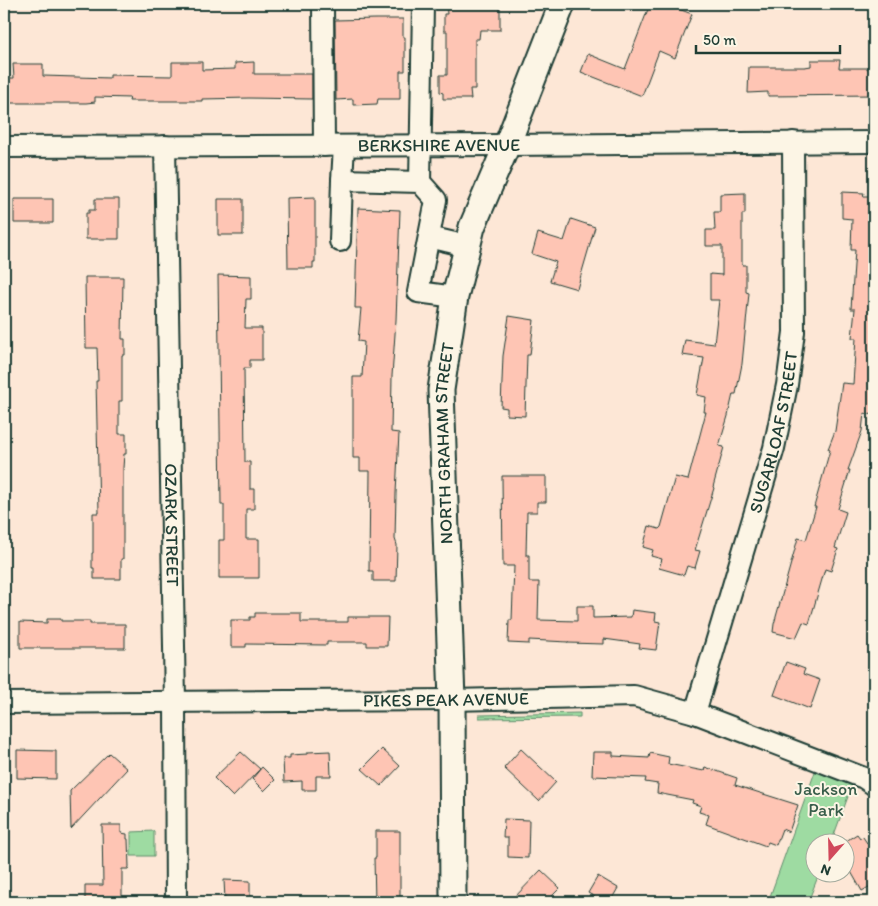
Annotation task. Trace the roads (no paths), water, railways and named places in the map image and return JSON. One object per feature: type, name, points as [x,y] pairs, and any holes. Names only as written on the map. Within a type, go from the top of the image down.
[{"type":"main road","name":"NORTH GRAHAM STREET","points":[[453,902],[452,700],[442,390],[455,297],[472,227],[507,145],[562,4]]},
{"type":"street","points":[[323,4],[324,146]]},
{"type":"street","points":[[421,4],[423,5],[420,182],[436,200],[418,292],[455,297]]},
{"type":"street","name":"SUGARLOAF STREET","points":[[695,713],[774,448],[787,385],[794,332],[793,142]]},
{"type":"street","name":"BERKSHIRE AVENUE","points":[[4,147],[874,142]]},
{"type":"street","name":"OZARK STREET","points":[[165,146],[175,702],[176,902]]},
{"type":"street","points":[[340,241],[344,146]]},
{"type":"street","points":[[342,180],[420,182]]},
{"type":"street","points":[[429,237],[467,246]]},
{"type":"street","name":"PIKES PEAK AVENUE","points":[[4,703],[452,700],[634,696],[695,713],[864,778],[874,785]]},
{"type":"park label","name":"Jackson Park","points":[[826,800]]}]
